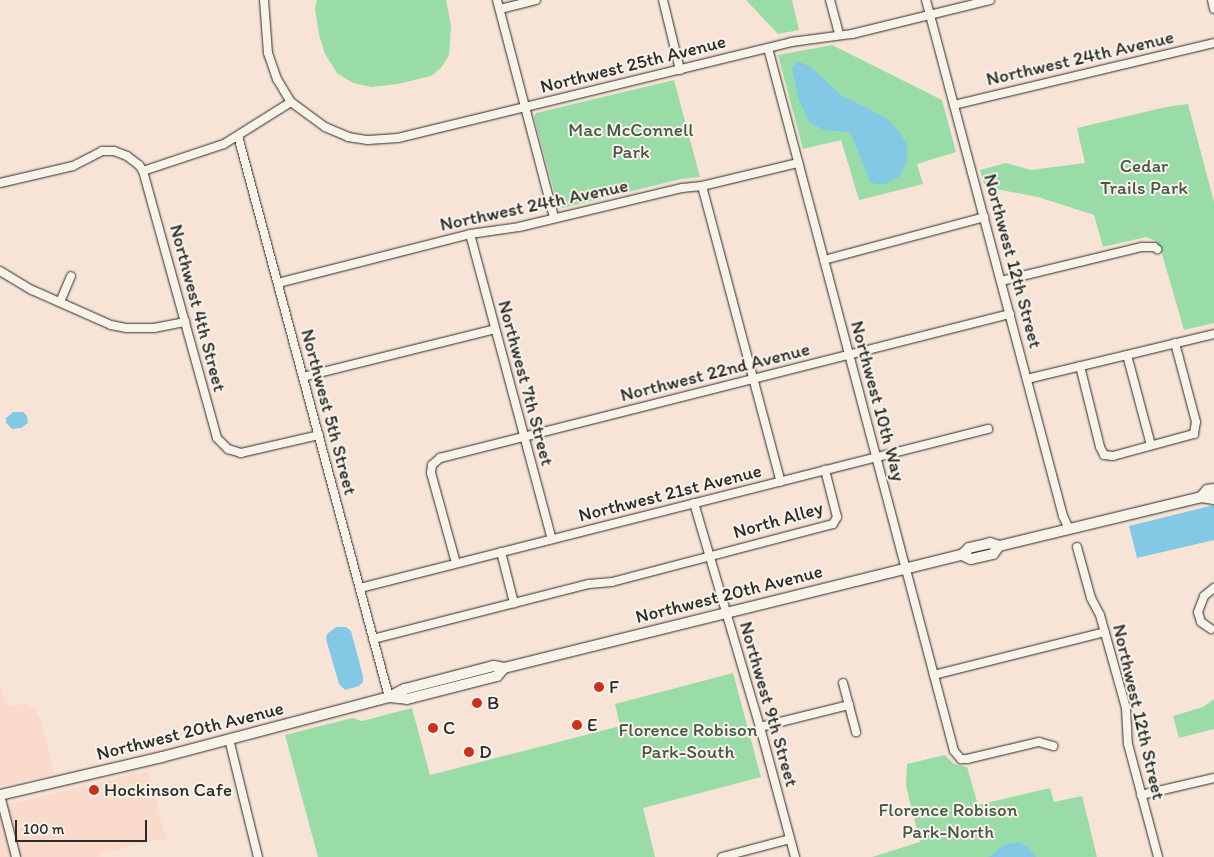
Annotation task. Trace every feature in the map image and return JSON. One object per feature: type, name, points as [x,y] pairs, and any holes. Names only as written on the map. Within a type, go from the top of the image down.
[{"type":"street","points":[[0,184],[73,166],[102,151],[114,151],[127,156],[143,171],[160,163],[210,150],[238,136],[291,102],[278,79],[268,53],[264,0]]},
{"type":"street","points":[[497,0],[554,218]]},
{"type":"street","points":[[500,9],[536,0]]},
{"type":"street","points":[[663,0],[680,70]]},
{"type":"street","points":[[830,0],[839,34]]},
{"type":"street","name":"Northwest 12th Street","points":[[926,0],[1063,516],[1069,529]]},
{"type":"street","name":"Northwest 25th Avenue","points":[[291,102],[326,127],[348,136],[368,140],[398,138],[768,48],[839,34],[852,34],[990,0]]},
{"type":"street","points":[[1212,0],[1214,8]]},
{"type":"street","name":"Northwest 24th Avenue","points":[[954,105],[1214,43]]},
{"type":"street","name":"Northwest 10th Way","points":[[768,48],[954,752],[961,759],[1039,742],[1053,746]]},
{"type":"street","name":"Northwest 5th Street","points":[[238,136],[389,697]]},
{"type":"street","name":"Northwest 24th Avenue","points":[[278,282],[470,234],[505,230],[682,188],[702,186],[798,162]]},
{"type":"street","name":"Northwest 4th Street","points":[[143,171],[214,430],[222,444],[234,452],[247,453],[318,435]]},
{"type":"street","points":[[702,186],[781,482]]},
{"type":"street","points":[[824,260],[984,218]]},
{"type":"street","name":"Northwest 7th Street","points":[[470,234],[552,539]]},
{"type":"street","points":[[1001,281],[1142,247],[1154,247],[1157,249]]},
{"type":"street","points":[[0,271],[32,290],[89,316],[127,328],[154,328],[184,322]]},
{"type":"street","points":[[60,302],[71,276]]},
{"type":"street","name":"Northwest 22nd Avenue","points":[[456,563],[431,473],[432,465],[440,458],[1010,314]]},
{"type":"street","points":[[303,377],[495,330]]},
{"type":"street","points":[[1027,379],[1214,334]]},
{"type":"street","points":[[1080,366],[1100,447],[1104,455],[1113,456],[1188,437],[1196,431],[1196,422],[1175,343]]},
{"type":"street","points":[[1127,355],[1151,445]]},
{"type":"street","name":"Northwest 21st Avenue","points":[[360,588],[988,429]]},
{"type":"street","name":"North Alley","points":[[373,639],[589,584],[612,582],[833,524],[837,516],[825,470]]},
{"type":"street","name":"Northwest 20th Avenue","points":[[1200,498],[1207,490],[1214,489]]},
{"type":"street","name":"Northwest 20th Avenue","points":[[0,795],[229,739],[389,697],[407,699],[497,676],[504,668],[906,568],[962,555],[971,559],[993,554],[1000,546],[1200,498],[1214,499]]},
{"type":"street","name":"Northwest 9th Street","points":[[694,504],[760,727],[795,857]]},
{"type":"street","name":"Northwest 12th Street","points":[[1077,547],[1085,582],[1105,632],[1126,708],[1127,737],[1158,857]]},
{"type":"street","points":[[501,552],[514,603]]},
{"type":"street","points":[[1211,629],[1201,622],[1198,612],[1204,596],[1214,588]]},
{"type":"street","points":[[934,676],[1105,632]]},
{"type":"street","points":[[843,683],[856,732]]},
{"type":"street","points":[[760,727],[849,705]]},
{"type":"street","points":[[229,739],[258,857]]},
{"type":"street","points":[[1141,795],[1214,778]]},
{"type":"street","points":[[0,795],[16,857]]},
{"type":"street","points":[[722,857],[790,839]]},
{"type":"shaded area","points":[[0,684],[6,706],[26,704],[35,709],[40,718],[54,774],[0,786]]},
{"type":"shaded area","points":[[148,771],[166,838],[99,854],[100,857],[0,857],[0,806]]},
{"type":"green space","points":[[317,0],[446,0],[451,26],[449,55],[441,68],[431,76],[398,84],[372,87],[353,83],[337,73],[325,54],[319,35],[315,8]]},
{"type":"green space","points":[[746,0],[792,0],[799,30],[778,34]]},
{"type":"green space","points":[[832,45],[942,100],[956,152],[917,164],[923,184],[859,200],[841,140],[803,149],[778,55]]},
{"type":"green space","name":"Mac McConnell Park","points":[[674,80],[700,177],[681,179],[563,208],[558,206],[534,117],[536,113]]},
{"type":"green space","name":"Cedar Trails Park","points":[[1188,104],[1214,202],[1214,323],[1184,330],[1160,247],[1154,240],[1146,237],[1103,247],[1094,215],[1038,197],[985,187],[980,170],[1006,163],[1031,170],[1085,163],[1077,128],[1166,107]]},
{"type":"green space","name":"Florence Robison Park-South","points":[[733,673],[761,777],[643,808],[655,857],[318,857],[285,735],[352,718],[362,721],[412,708],[430,775],[620,726],[615,704]]},
{"type":"green space","points":[[1214,699],[1214,729],[1179,738],[1173,716],[1203,707]]},
{"type":"green space","name":"Florence Robison Park-North","points":[[945,755],[954,764],[967,767],[978,805],[1050,788],[1054,802],[1082,796],[1097,857],[872,857],[920,842],[906,786],[907,764]]},
{"type":"water","points":[[797,61],[811,67],[841,95],[888,119],[907,145],[907,162],[899,177],[886,184],[870,182],[852,136],[848,132],[824,130],[810,123],[799,100],[792,68]]},
{"type":"water","points":[[13,412],[23,412],[27,416],[28,423],[21,428],[12,429],[6,423],[6,418]]},
{"type":"water","points":[[1214,505],[1214,540],[1137,558],[1129,526]]},
{"type":"water","points":[[336,627],[346,627],[351,631],[363,676],[363,682],[359,686],[345,690],[339,684],[326,639],[327,634]]},
{"type":"water","points":[[1019,842],[1027,846],[1036,857],[989,857],[1004,845]]},
{"type":"place","name":"F","points":[[599,687]]},
{"type":"place","name":"B","points":[[477,703]]},
{"type":"place","name":"E","points":[[577,725]]},
{"type":"place","name":"C","points":[[433,728]]},
{"type":"place","name":"D","points":[[469,752]]},
{"type":"place","name":"Hockinson Cafe","points":[[94,790]]}]
